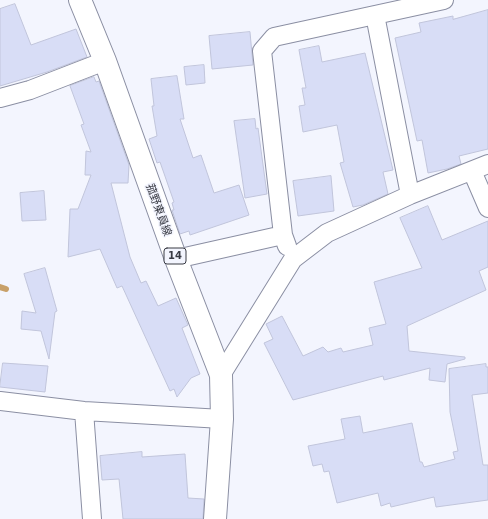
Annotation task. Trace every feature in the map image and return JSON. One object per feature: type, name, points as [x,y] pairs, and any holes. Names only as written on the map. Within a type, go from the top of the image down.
[{"type":"main road","name":"菰野東員線","points":[[80,0],[105,61],[176,259],[221,375],[222,419],[215,519]]},
{"type":"street","points":[[293,259],[283,235],[262,51],[274,37],[444,0]]},
{"type":"street","points":[[375,15],[410,195]]},
{"type":"street","points":[[0,98],[30,90],[105,61]]},
{"type":"street","points":[[221,375],[293,259],[327,233],[410,195],[480,167],[488,208]]},
{"type":"street","points":[[176,259],[283,235]]},
{"type":"street","points":[[0,401],[84,411],[222,419]]},
{"type":"street","points":[[84,411],[92,519]]},
{"type":"building","points":[[15,4],[31,45],[76,29],[87,57],[47,72],[0,86],[0,9]]},
{"type":"building","points":[[488,10],[488,149],[459,156],[461,164],[428,173],[422,140],[417,141],[395,38],[421,32],[419,23],[453,16],[453,19]]},
{"type":"building","points":[[250,32],[253,65],[212,69],[209,36]]},
{"type":"building","points":[[319,46],[322,62],[365,53],[393,170],[383,172],[388,194],[363,205],[353,207],[340,163],[344,162],[337,125],[303,132],[299,106],[305,105],[302,88],[306,88],[299,50]]},
{"type":"building","points":[[204,65],[205,83],[186,85],[184,67]]},
{"type":"building","points":[[177,76],[184,119],[180,119],[193,158],[201,155],[214,193],[239,185],[249,215],[190,235],[189,231],[180,234],[172,210],[174,210],[172,203],[174,202],[160,162],[157,163],[149,139],[157,136],[152,106],[154,106],[151,79]]},
{"type":"building","points":[[94,77],[96,82],[99,81],[129,165],[128,183],[111,183],[130,257],[141,283],[146,281],[158,306],[176,298],[188,325],[182,328],[200,374],[191,378],[177,397],[174,389],[170,391],[122,286],[117,288],[100,249],[68,257],[70,209],[78,209],[91,175],[85,175],[86,151],[91,152],[81,125],[84,124],[70,86]]},
{"type":"building","points":[[255,119],[256,129],[258,128],[267,194],[245,198],[234,121]]},
{"type":"building","points":[[331,176],[334,211],[298,216],[293,181]]},
{"type":"building","points":[[44,191],[46,220],[22,221],[20,193]]},
{"type":"building","points":[[428,206],[442,240],[488,221],[488,267],[479,271],[486,290],[407,326],[409,351],[465,357],[465,359],[447,364],[445,382],[429,380],[430,368],[384,380],[383,376],[293,400],[264,343],[273,339],[266,324],[282,316],[303,356],[323,347],[328,352],[341,348],[343,352],[373,345],[369,328],[386,324],[374,282],[422,268],[400,218]]},
{"type":"building","points":[[45,268],[57,311],[55,312],[49,359],[41,331],[21,329],[22,311],[36,313],[24,274]]},
{"type":"building","points":[[3,363],[48,366],[45,392],[0,387]]},
{"type":"building","points":[[486,364],[486,367],[488,367],[488,393],[472,395],[483,465],[488,465],[488,500],[436,507],[434,497],[391,507],[390,503],[381,506],[378,493],[337,503],[329,471],[324,472],[322,464],[313,466],[308,446],[345,439],[341,419],[360,416],[363,433],[412,423],[420,462],[422,462],[424,467],[455,459],[453,452],[458,451],[450,412],[449,369]]},
{"type":"building","points":[[142,452],[142,457],[185,454],[188,498],[204,499],[203,519],[123,519],[119,479],[102,480],[100,456]]},
{"type":"waterway","points":[[0,287],[6,289]]}]
